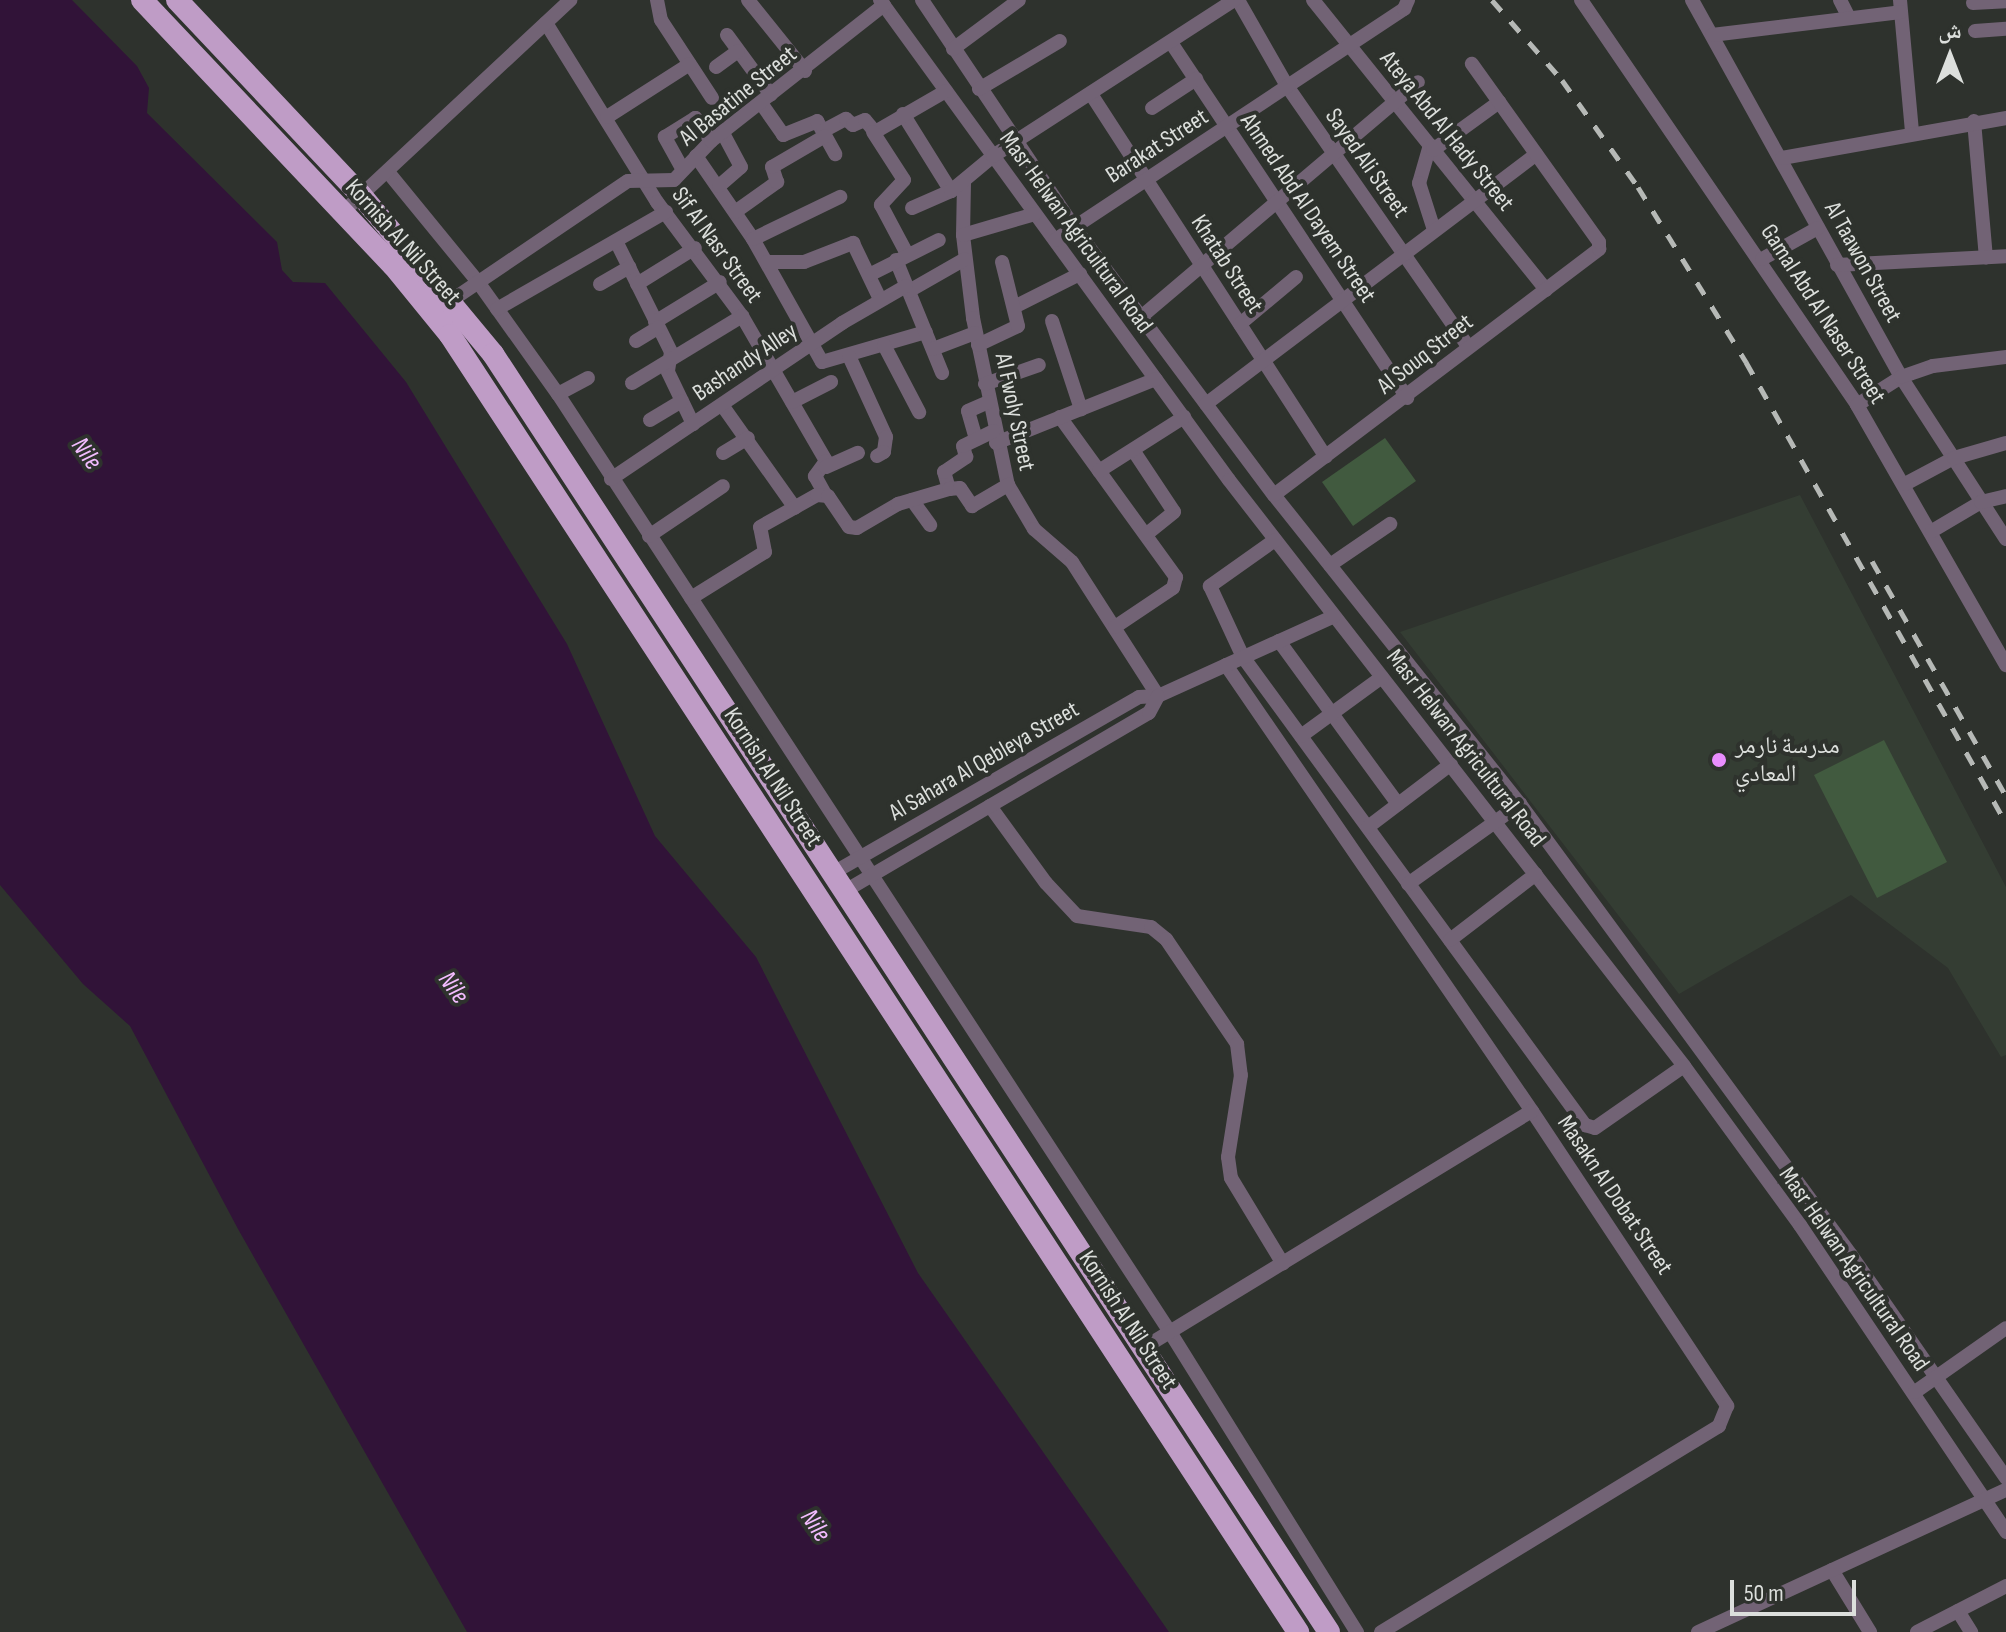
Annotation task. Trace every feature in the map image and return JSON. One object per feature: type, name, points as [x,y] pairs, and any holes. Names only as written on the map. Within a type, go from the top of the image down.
[{"type":"highway","name":"Kornish Al Nil Street","points":[[142,0],[412,287],[476,373],[1298,1632]]},
{"type":"highway","name":"Kornish Al Nil Street","points":[[177,0],[361,195],[452,300],[501,365],[1329,1632]]},
{"type":"highway","points":[[1261,1573],[1282,1560]]},
{"type":"street","points":[[343,212],[570,0]]},
{"type":"street","points":[[657,0],[661,20],[712,98]]},
{"type":"street","points":[[748,0],[805,71]]},
{"type":"street","points":[[953,49],[1019,0]]},
{"type":"street","points":[[912,208],[964,183],[993,156],[1172,44],[1236,0]]},
{"type":"street","name":"Sayed Ali Street","points":[[1236,0],[1287,86],[1468,346]]},
{"type":"street","name":"Ateya Abd Al Hady Street","points":[[1313,0],[1546,290]]},
{"type":"street","name":"Gamal Abd Al Naser Street","points":[[1581,0],[1762,259],[1857,405],[1932,531],[2006,665]]},
{"type":"street","name":"Al Taawon Street","points":[[1692,0],[1901,377],[2006,539]]},
{"type":"street","points":[[1840,0],[1849,18]]},
{"type":"street","points":[[1973,3],[2006,1]]},
{"type":"street","name":"Masr Helwan Agricultural Road","points":[[927,2],[979,89],[1074,227],[1274,495],[1520,804],[1937,1376],[2006,1478]]},
{"type":"street","name":"Al Basatine Street","points":[[452,300],[628,181],[646,179],[670,182],[717,136],[805,71],[882,3]]},
{"type":"street","name":"Masr Helwan Agricultural Road","points":[[882,3],[1229,480],[1497,821],[1684,1066],[1915,1392],[2006,1532]]},
{"type":"street","name":"Barakat Street","points":[[1055,240],[1406,4]]},
{"type":"street","points":[[1712,35],[1849,18],[1901,6],[1912,131]]},
{"type":"street","name":"Sif Al Nasr Street","points":[[546,23],[666,212],[742,316],[826,467],[815,476],[825,494]]},
{"type":"street","points":[[1975,31],[2006,29]]},
{"type":"street","points":[[727,35],[766,99],[783,135],[816,121],[835,154]]},
{"type":"street","points":[[979,89],[1060,41]]},
{"type":"street","name":"Ahmed Abd Al Dayem Street","points":[[1172,44],[1407,398]]},
{"type":"street","points":[[716,67],[738,51]]},
{"type":"street","points":[[607,117],[690,64]]},
{"type":"street","points":[[1206,404],[1536,154],[1472,64]]},
{"type":"street","points":[[1152,108],[1196,79]]},
{"type":"street","points":[[1141,317],[1418,82]]},
{"type":"street","points":[[873,132],[946,91]]},
{"type":"street","name":"Khatab Street","points":[[1091,94],[1326,457]]},
{"type":"street","points":[[1434,230],[1419,183],[1432,148],[1499,102]]},
{"type":"street","points":[[903,114],[951,191]]},
{"type":"street","points":[[683,170],[665,137],[695,118],[717,136],[741,167],[719,186]]},
{"type":"street","points":[[1782,158],[1912,131],[2006,118]]},
{"type":"street","points":[[735,212],[777,182],[772,167],[846,119],[853,125],[865,120],[904,180],[881,205],[902,257],[908,289],[942,373]]},
{"type":"street","points":[[1974,121],[1986,257]]},
{"type":"street","name":"Al Souq Street","points":[[1274,495],[1407,398],[1468,346],[1546,290],[1600,245],[1536,154]]},
{"type":"street","points":[[696,156],[753,239],[821,361],[849,356],[926,332]]},
{"type":"street","points":[[388,172],[478,282],[558,394],[1170,1332],[1357,1632]]},
{"type":"street","name":"Al Fwoly Street","points":[[964,183],[965,259],[988,402],[1008,485],[1034,529],[1072,562],[1158,696]]},
{"type":"street","points":[[753,239],[803,213],[812,215],[840,197]]},
{"type":"street","points":[[497,309],[666,212]]},
{"type":"street","points":[[963,235],[1035,214]]},
{"type":"street","points":[[1762,259],[1818,228]]},
{"type":"street","points":[[616,241],[672,359],[668,372],[693,424]]},
{"type":"street","points":[[869,275],[934,242],[942,270]]},
{"type":"street","points":[[767,262],[804,262],[851,243],[880,299]]},
{"type":"street","points":[[637,284],[695,248]]},
{"type":"street","points":[[1837,265],[2006,256]]},
{"type":"street","name":"Bashandy Alley","points":[[611,479],[880,299],[908,289],[965,259]]},
{"type":"street","points":[[933,349],[1015,330],[1014,307],[1002,262]]},
{"type":"street","points":[[600,284],[629,267]]},
{"type":"street","points":[[1014,307],[1080,274]]},
{"type":"street","points":[[1240,324],[1296,277]]},
{"type":"street","points":[[636,341],[720,282]]},
{"type":"street","points":[[632,383],[742,316]]},
{"type":"street","points":[[1052,321],[1081,409]]},
{"type":"street","points":[[884,345],[919,412]]},
{"type":"street","points":[[849,356],[886,437],[884,452],[877,456]]},
{"type":"street","points":[[1857,405],[1901,377],[1933,366],[2006,357]]},
{"type":"street","points":[[985,384],[1039,365]]},
{"type":"street","points":[[558,394],[588,378]]},
{"type":"street","points":[[949,489],[944,472],[965,458],[963,447],[976,439],[995,437],[1060,417],[1156,379]]},
{"type":"street","points":[[792,402],[831,382]]},
{"type":"street","points":[[650,420],[682,401]]},
{"type":"street","points":[[976,439],[968,411],[988,402]]},
{"type":"street","points":[[722,405],[795,508]]},
{"type":"street","points":[[1060,417],[1146,535],[1176,583],[1115,627]]},
{"type":"street","points":[[1099,471],[1184,417]]},
{"type":"street","points":[[723,453],[748,438]]},
{"type":"street","points":[[1905,484],[1954,458],[2006,443]]},
{"type":"street","points":[[1133,450],[1174,512],[1146,535]]},
{"type":"street","points":[[826,467],[858,453]]},
{"type":"street","points":[[1229,480],[1252,464]]},
{"type":"street","points":[[691,598],[765,552],[759,529],[825,494],[849,527],[857,528],[912,500],[949,489],[960,488],[972,506],[1008,485]]},
{"type":"street","points":[[649,536],[723,486]]},
{"type":"street","points":[[1932,531],[1981,502],[2006,496]]},
{"type":"street","points":[[912,500],[930,525]]},
{"type":"street","points":[[1330,565],[1390,524]]},
{"type":"street","points":[[1275,540],[1210,586],[1243,657],[1586,1127],[1595,1128],[1684,1066]]},
{"type":"street","name":"Al Sahara Al Qebleya Street","points":[[839,882],[861,857],[1139,697],[1158,696],[1334,616]]},
{"type":"street","points":[[1279,641],[1398,804]]},
{"type":"street","name":"Masakn Al Dobat Street","points":[[1226,665],[1532,1111],[1724,1399],[1726,1414],[1719,1426],[1381,1632]]},
{"type":"street","points":[[1301,736],[1382,677]]},
{"type":"street","name":"Al Sahara Al Qebleya Street","points":[[839,882],[872,875],[1149,713],[1158,696]]},
{"type":"street","points":[[1368,827],[1451,764]]},
{"type":"street","points":[[1408,884],[1520,804]]},
{"type":"street","points":[[990,806],[1046,883],[1077,916],[1151,927],[1166,939],[1237,1044],[1241,1075],[1228,1157],[1231,1178],[1283,1264]]},
{"type":"street","points":[[1450,940],[1536,874]]},
{"type":"street","points":[[1661,1036],[1678,1024]]},
{"type":"street","points":[[1145,1347],[1532,1111]]},
{"type":"street","points":[[1915,1392],[2006,1328]]},
{"type":"street","points":[[1698,1632],[1725,1627],[1832,1570],[2006,1490]]},
{"type":"street","points":[[1832,1570],[1870,1632]]},
{"type":"street","points":[[1920,1631],[2006,1586]]},
{"type":"street","points":[[1958,1611],[1971,1632]]},
{"type":"shaded area","name":"مدرسة نارمر المعادي","points":[[1800,495],[2006,887],[2006,1055],[2001,1057],[1948,968],[1851,895],[1679,994],[1400,632]]},
{"type":"green space","points":[[1385,438],[1416,481],[1353,526],[1322,482]]},
{"type":"green space","points":[[1884,740],[1947,862],[1877,898],[1814,775]]},
{"type":"water","name":"Nile","points":[[0,0],[72,0],[137,66],[149,88],[147,113],[277,242],[282,270],[293,282],[325,283],[406,382],[567,644],[655,836],[756,957],[918,1273],[1169,1632],[467,1632],[238,1229],[130,1026],[83,984],[0,885]]},
{"type":"railway","points":[[1492,0],[1562,80],[1638,187],[1746,362],[2006,823]]},
{"type":"railway","points":[[1872,561],[2006,796]]},
{"type":"place","name":"مدرسة نارمر المعادي","points":[[1719,760]]}]
